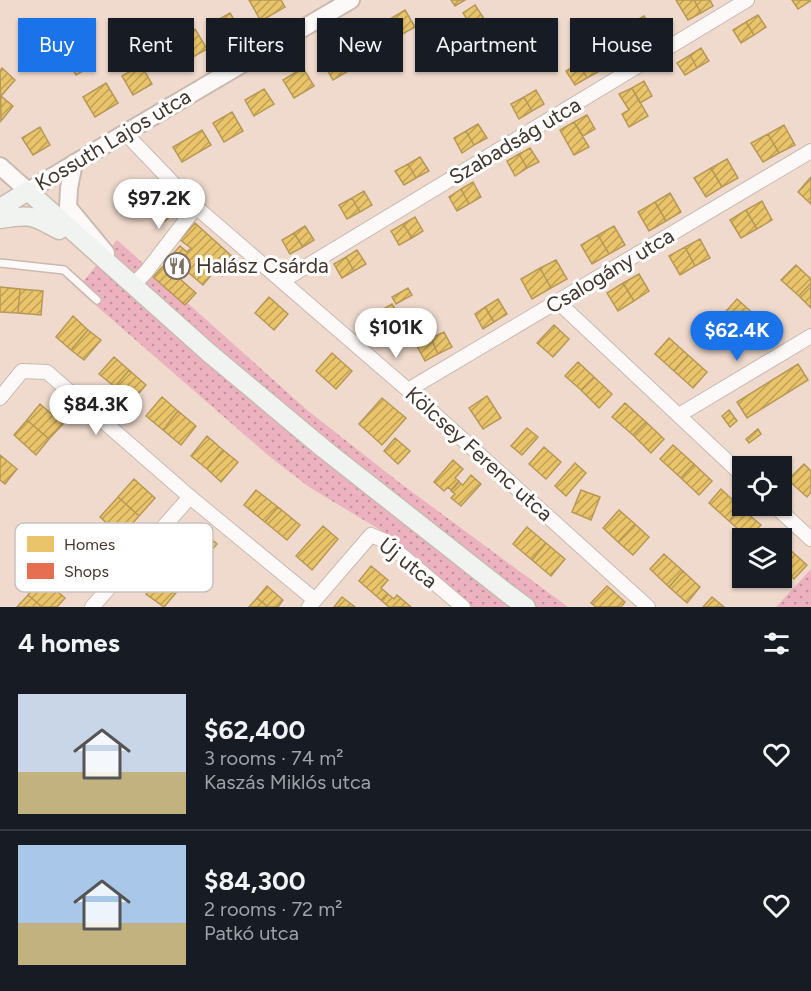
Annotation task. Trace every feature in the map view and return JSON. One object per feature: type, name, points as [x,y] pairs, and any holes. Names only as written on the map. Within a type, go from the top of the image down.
[{"type":"main road","name":"Kossuth Lajos utca","points":[[0,208],[28,191]]},
{"type":"main road","points":[[28,191],[182,330],[324,449],[526,607]]},
{"type":"main road","points":[[0,219],[25,215],[39,218],[62,232],[104,266],[133,285]]},
{"type":"street","name":"Kossuth Lajos utca","points":[[28,191],[351,0]]},
{"type":"street","name":"Szabadság utca","points":[[282,281],[747,0]]},
{"type":"street","name":"Kölcsey Ferenc utca","points":[[125,133],[196,207],[408,390],[648,607]]},
{"type":"street","name":"Csalogány utca","points":[[408,390],[811,151]]},
{"type":"street","points":[[74,163],[68,207],[133,285],[146,272],[196,207]]},
{"type":"street","points":[[0,166],[28,191]]},
{"type":"street","points":[[558,302],[732,465]]},
{"type":"street","points":[[679,415],[811,336]]},
{"type":"street","points":[[0,398],[22,371],[47,372],[312,603]]},
{"type":"street","points":[[167,523],[190,497]]},
{"type":"street","points":[[787,516],[811,539]]},
{"type":"street","name":"Új utca","points":[[312,603],[371,535],[385,541],[463,607]]},
{"type":"street","points":[[92,607],[105,592]]},
{"type":"lane","points":[[0,263],[64,270],[97,300]]},
{"type":"shaded area","points":[[117,240],[307,410],[400,483],[568,607],[471,607],[387,534],[309,487],[269,456],[77,289]]},
{"type":"shaded area","points":[[811,569],[811,607],[776,607]]},
{"type":"building: Homes","points":[[249,0],[281,0],[285,7],[266,18],[259,18]]},
{"type":"building: Homes","points":[[451,0],[465,0],[455,6]]},
{"type":"building: Homes","points":[[676,0],[694,0],[701,13],[688,20]]},
{"type":"building: Homes","points":[[694,0],[710,0],[713,6],[701,13]]},
{"type":"building: Homes","points":[[792,0],[810,0],[810,1],[798,9]]},
{"type":"building: Homes","points":[[475,5],[483,18],[466,18],[463,13]]},
{"type":"building: Homes","points":[[405,10],[415,27],[403,34],[403,18],[392,18]]},
{"type":"building: Homes","points":[[230,13],[233,18],[221,18]]},
{"type":"building: Homes","points":[[758,15],[766,27],[754,35],[746,22]]},
{"type":"building: Homes","points":[[746,22],[754,35],[741,43],[733,30]]},
{"type":"building: Homes","points":[[194,30],[206,50],[194,56]]},
{"type":"building: Homes","points":[[701,48],[709,61],[697,68],[690,55]]},
{"type":"building: Homes","points":[[690,55],[697,68],[685,75],[677,63]]},
{"type":"building: Homes","points":[[2,68],[15,80],[1,96],[13,106],[1,121],[0,71]]},
{"type":"building: Homes","points":[[570,69],[570,72],[584,72],[587,78],[575,85],[566,71]]},
{"type":"building: Homes","points":[[305,71],[314,86],[294,98],[283,80],[296,72]]},
{"type":"building: Homes","points":[[129,72],[145,72],[152,84],[133,95],[122,76]]},
{"type":"building: Homes","points":[[328,72],[347,72],[333,80]]},
{"type":"building: Homes","points":[[584,72],[598,72],[587,78]]},
{"type":"building: Homes","points":[[644,81],[652,96],[640,103],[632,88]]},
{"type":"building: Homes","points":[[106,83],[118,103],[95,117],[83,97]]},
{"type":"building: Homes","points":[[632,88],[648,116],[629,127],[622,114],[629,110],[619,94]]},
{"type":"building: Homes","points":[[264,89],[274,104],[254,116],[245,100]]},
{"type":"building: Homes","points":[[536,90],[544,104],[532,111],[524,97]]},
{"type":"building: Homes","points":[[524,97],[532,111],[519,119],[511,104]]},
{"type":"building: Homes","points":[[232,112],[243,131],[224,142],[213,123]]},
{"type":"building: Homes","points":[[587,115],[595,129],[583,136],[574,122]]},
{"type":"building: Homes","points":[[574,122],[589,147],[574,155],[560,130]]},
{"type":"building: Homes","points":[[478,124],[487,138],[474,145],[466,131]]},
{"type":"building: Homes","points":[[784,125],[795,145],[779,153],[768,134]]},
{"type":"building: Homes","points":[[40,127],[50,145],[33,155],[22,138]]},
{"type":"building: Homes","points":[[202,130],[211,145],[182,162],[173,147]]},
{"type":"building: Homes","points":[[466,131],[474,145],[462,153],[454,138]]},
{"type":"building: Homes","points":[[768,134],[779,153],[763,162],[751,143]]},
{"type":"building: Homes","points":[[530,148],[539,162],[527,168],[519,154]]},
{"type":"building: Homes","points":[[519,154],[527,168],[515,176],[507,161]]},
{"type":"building: Homes","points":[[420,157],[429,171],[416,178],[408,164]]},
{"type":"building: Homes","points":[[727,159],[738,178],[722,187],[711,168]]},
{"type":"building: Homes","points":[[408,164],[416,178],[404,185],[395,171]]},
{"type":"building: Homes","points":[[711,168],[722,187],[706,197],[694,178]]},
{"type":"building: Homes","points":[[811,177],[811,204],[798,192]]},
{"type":"building: Homes","points":[[473,182],[481,197],[469,204],[461,189]]},
{"type":"building: Homes","points":[[461,189],[469,204],[457,211],[449,197]]},
{"type":"building: Homes","points":[[364,191],[372,205],[360,212],[352,198]]},
{"type":"building: Homes","points":[[670,193],[681,212],[666,221],[655,202]]},
{"type":"building: Homes","points":[[352,198],[360,212],[347,219],[339,205]]},
{"type":"building: Homes","points":[[164,199],[175,211],[165,221],[153,210]]},
{"type":"building: Homes","points":[[762,201],[772,220],[757,229],[746,210]]},
{"type":"building: Homes","points":[[655,202],[666,221],[649,231],[638,212]]},
{"type":"building: Homes","points":[[746,210],[757,229],[741,238],[730,220]]},
{"type":"building: Homes","points":[[415,217],[423,231],[412,238],[403,224]]},
{"type":"building: Homes","points":[[195,223],[236,260],[222,276],[207,263],[204,266],[212,274],[203,285],[170,257],[180,246],[187,252],[191,248],[180,240]]},
{"type":"building: Homes","points":[[403,224],[412,238],[399,245],[391,231]]},
{"type":"building: Homes","points":[[305,226],[314,240],[303,247],[294,233]]},
{"type":"building: Homes","points":[[614,226],[625,245],[609,254],[598,235]]},
{"type":"building: Homes","points":[[294,233],[303,247],[290,254],[282,240]]},
{"type":"building: Homes","points":[[598,235],[609,254],[592,264],[581,245]]},
{"type":"building: Homes","points":[[700,239],[710,258],[695,266],[685,247]]},
{"type":"building: Homes","points":[[685,247],[695,266],[680,275],[669,256]]},
{"type":"building: Homes","points":[[357,250],[366,264],[354,271],[346,257]]},
{"type":"building: Homes","points":[[346,257],[354,271],[342,278],[334,264]]},
{"type":"building: Homes","points":[[556,260],[567,279],[551,288],[540,268]]},
{"type":"building: Homes","points":[[164,265],[196,293],[185,305],[153,277]]},
{"type":"building: Homes","points":[[796,265],[811,279],[811,283],[799,296],[781,280]]},
{"type":"building: Homes","points":[[540,268],[551,288],[532,299],[521,279]]},
{"type":"building: Homes","points":[[639,274],[649,291],[634,301],[623,283]]},
{"type":"building: Homes","points":[[623,283],[634,301],[618,311],[607,293]]},
{"type":"building: Homes","points":[[811,283],[811,308],[799,296]]},
{"type":"building: Homes","points":[[0,287],[20,289],[18,313],[0,312]]},
{"type":"building: Homes","points":[[408,288],[412,295],[396,304],[392,297]]},
{"type":"building: Homes","points":[[20,289],[43,291],[41,315],[18,313]]},
{"type":"building: Homes","points":[[269,297],[288,314],[274,330],[255,313]]},
{"type":"building: Homes","points":[[498,299],[507,314],[494,322],[485,307]]},
{"type":"building: Homes","points":[[737,299],[755,315],[740,332],[722,316]]},
{"type":"building: Homes","points":[[392,304],[398,314],[379,325],[373,315]]},
{"type":"building: Homes","points":[[485,307],[494,322],[483,329],[475,314]]},
{"type":"building: Homes","points":[[755,315],[774,332],[759,349],[740,332]]},
{"type":"building: Homes","points":[[73,316],[88,330],[71,350],[56,337]]},
{"type":"building: Homes","points":[[554,325],[569,339],[553,357],[537,343]]},
{"type":"building: Homes","points":[[88,330],[101,340],[84,360],[71,350]]},
{"type":"building: Homes","points":[[444,332],[452,347],[438,354],[431,338]]},
{"type":"building: Homes","points":[[431,338],[438,354],[425,361],[417,346]]},
{"type":"building: Homes","points":[[669,338],[688,355],[674,371],[655,354]]},
{"type":"building: Homes","points":[[332,353],[352,371],[336,389],[316,371]]},
{"type":"building: Homes","points":[[688,355],[707,372],[693,388],[674,371]]},
{"type":"building: Homes","points":[[114,357],[129,370],[115,387],[99,374]]},
{"type":"building: Homes","points":[[578,362],[594,377],[581,390],[565,376]]},
{"type":"building: Homes","points":[[798,364],[808,380],[747,418],[737,402]]},
{"type":"building: Homes","points":[[129,370],[146,385],[132,401],[115,387]]},
{"type":"building: Homes","points":[[594,377],[612,394],[599,408],[581,390]]},
{"type":"building: Homes","points":[[487,396],[501,418],[483,429],[469,408]]},
{"type":"building: Homes","points":[[162,397],[178,411],[163,430],[146,416]]},
{"type":"building: Homes","points":[[382,398],[406,418],[382,445],[359,424]]},
{"type":"building: Homes","points":[[625,403],[646,422],[633,435],[612,417]]},
{"type":"building: Homes","points":[[40,404],[63,424],[49,439],[27,420]]},
{"type":"building: Homes","points":[[729,410],[737,421],[730,427],[722,416]]},
{"type":"building: Homes","points":[[178,411],[196,426],[181,445],[163,430]]},
{"type":"building: Homes","points":[[27,420],[49,439],[36,455],[14,435]]},
{"type":"building: Homes","points":[[646,422],[664,439],[651,453],[633,435]]},
{"type":"building: Homes","points":[[527,428],[538,437],[522,455],[511,446]]},
{"type":"building: Homes","points":[[758,429],[761,434],[749,443],[746,439]]},
{"type":"building: Homes","points":[[207,436],[223,450],[207,469],[191,456]]},
{"type":"building: Homes","points":[[395,438],[410,451],[398,464],[384,451]]},
{"type":"building: Homes","points":[[673,445],[694,464],[681,478],[660,459]]},
{"type":"building: Homes","points":[[544,447],[561,462],[546,479],[529,464]]},
{"type":"building: Homes","points":[[223,450],[238,462],[221,482],[207,469]]},
{"type":"building: Homes","points":[[0,455],[17,469],[5,484],[0,480]]},
{"type":"building: Homes","points":[[453,460],[463,469],[455,478],[459,481],[451,490],[448,487],[444,491],[434,482]]},
{"type":"building: Homes","points":[[575,463],[586,473],[566,496],[555,486]]},
{"type":"building: Homes","points":[[694,464],[712,481],[699,495],[681,478]]},
{"type":"building: Homes","points":[[804,464],[811,471],[811,492],[807,497],[792,484],[792,476]]},
{"type":"building: Homes","points":[[471,475],[481,484],[461,506],[451,498],[455,494],[451,491],[459,482],[463,485]]},
{"type":"building: Homes","points":[[134,479],[155,498],[139,516],[118,497]]},
{"type":"building: Homes","points":[[721,489],[732,499],[734,516],[729,521],[709,503]]},
{"type":"building: Homes","points":[[256,490],[278,507],[265,522],[244,505]]},
{"type":"building: Homes","points":[[581,490],[600,497],[591,520],[572,512]]},
{"type":"building: Homes","points":[[118,497],[139,516],[133,523],[107,523],[100,517]]},
{"type":"building: Homes","points":[[278,507],[300,525],[287,540],[265,522]]},
{"type":"building: Homes","points":[[619,510],[635,524],[618,542],[603,528]]},
{"type":"building: Homes","points":[[734,516],[750,516],[761,525],[758,528],[737,528],[729,521]]},
{"type":"building: Homes","points":[[635,524],[649,537],[633,555],[618,542]]},
{"type":"building: Homes","points":[[323,526],[338,539],[312,570],[296,556]]},
{"type":"building: Homes","points":[[527,527],[546,543],[532,560],[513,544]]},
{"type":"building: Homes","points":[[546,543],[565,559],[551,576],[532,560]]},
{"type":"building: Homes","points":[[792,552],[807,565],[794,579],[792,577]]},
{"type":"building: Homes","points":[[664,554],[683,571],[669,587],[650,569]]},
{"type":"building: Homes","points":[[371,566],[388,580],[381,588],[388,594],[382,601],[359,581]]},
{"type":"building: Homes","points":[[683,571],[700,587],[687,603],[669,587]]},
{"type":"building: Homes","points":[[267,586],[283,600],[278,607],[268,607],[257,598]]},
{"type":"building: Homes","points":[[607,586],[625,602],[621,607],[596,607],[591,603]]},
{"type":"building: Homes","points":[[30,592],[58,592],[65,598],[57,607],[42,607],[28,595]]},
{"type":"building: Homes","points":[[148,592],[173,592],[175,594],[164,607],[146,594]]},
{"type":"building: Homes","points":[[388,594],[394,599],[397,595],[411,607],[389,607],[382,601]]},
{"type":"building: Homes","points":[[28,595],[42,607],[17,607]]},
{"type":"building: Homes","points":[[342,597],[355,607],[334,607]]},
{"type":"building: Homes","points":[[712,597],[724,607],[703,607]]},
{"type":"building: Homes","points":[[257,598],[268,607],[249,607]]},
{"type":"building: Shops","points":[[145,187],[156,197],[137,217],[126,207]]},
{"type":"place","name":"Halász Csárda","points":[[177,266]]}]
